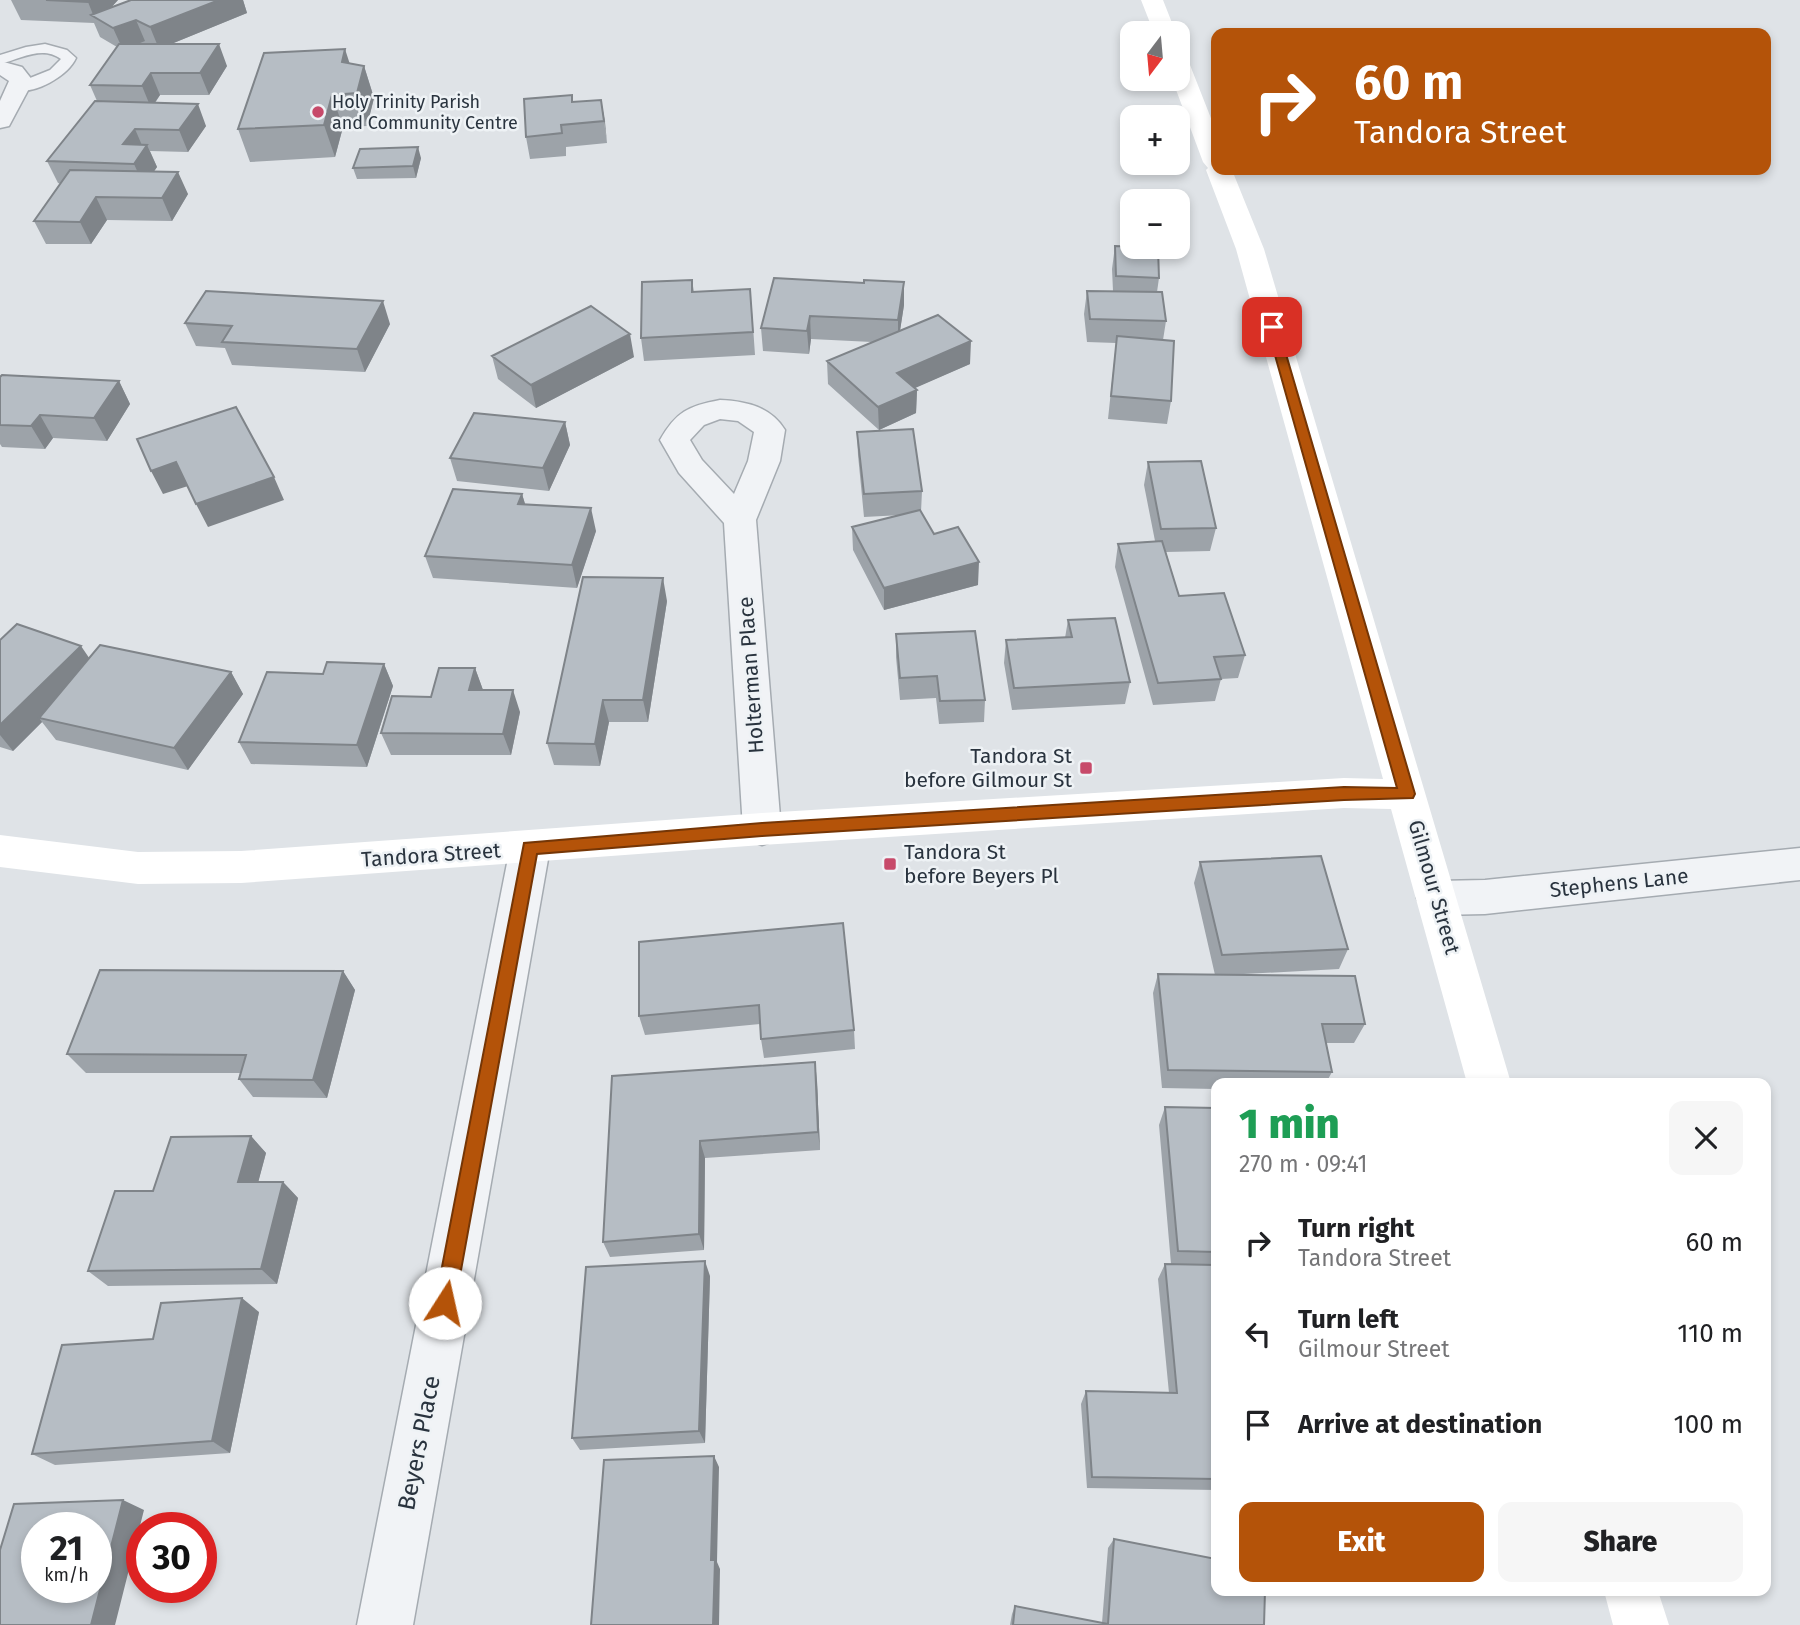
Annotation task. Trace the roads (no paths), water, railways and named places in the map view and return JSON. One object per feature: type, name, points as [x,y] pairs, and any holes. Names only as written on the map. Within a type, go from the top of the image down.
[{"type":"main road","points":[[1152,0],[1160,21]]},
{"type":"main road","points":[[1188,91],[1211,149]]},
{"type":"main road","name":"Gilmour Street","points":[[1221,175],[1250,249],[1488,1078]]},
{"type":"main road","name":"Tandora Street","points":[[0,851],[138,868],[242,867],[762,829],[1344,793],[1407,794]]},
{"type":"main road","points":[[1632,1596],[1641,1625]]},
{"type":"street","points":[[0,68],[20,77],[20,87],[0,121]]},
{"type":"street","name":"Holterman Place","points":[[740,520],[762,829]]},
{"type":"street","name":"Beyers Place","points":[[385,1625],[530,848]]},
{"type":"street","name":"Stephens Lane","points":[[1437,898],[1485,897],[1800,864]]},
{"type":"lane","points":[[0,60],[38,50],[64,52],[69,58],[66,65],[57,72],[20,87]]},
{"type":"place","name":"Holy Trinity Parish and Community Centre","points":[[318,112]]},
{"type":"place","name":"Tandora St before Gilmour St","points":[[1086,768]]},
{"type":"place","name":"Tandora St before Beyers Pl","points":[[890,864]]}]
